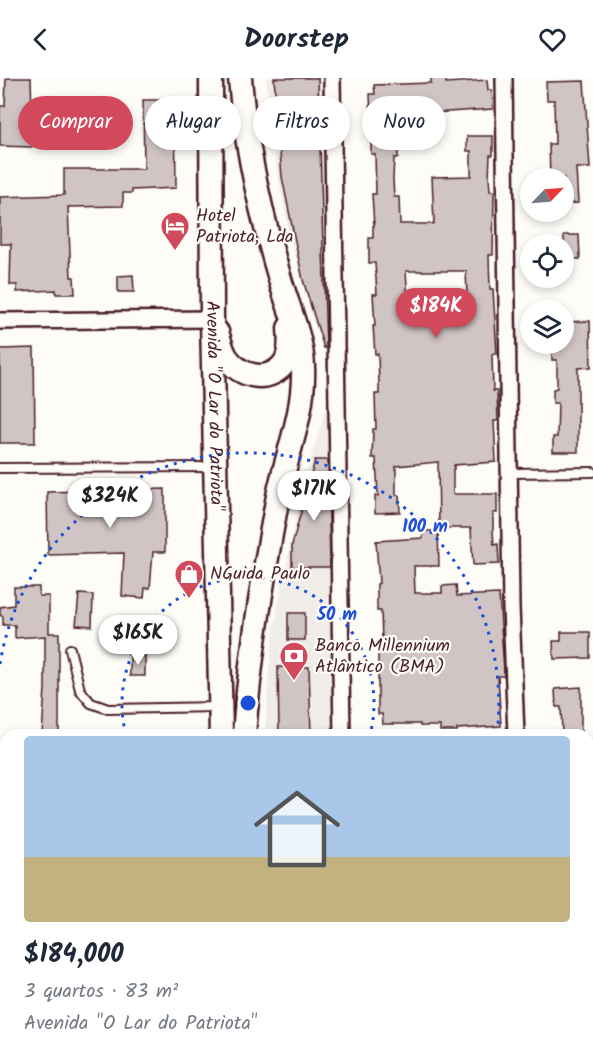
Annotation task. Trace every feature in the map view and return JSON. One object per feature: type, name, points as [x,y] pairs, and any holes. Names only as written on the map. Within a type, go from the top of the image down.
[{"type":"main road","name":"Avenida \"O Lar do Patriota\"","points":[[212,78],[212,319],[221,729]]},
{"type":"main road","points":[[212,319],[226,357],[240,370],[254,377],[271,374],[284,364],[289,351],[290,332],[280,278],[246,136],[240,78]]},
{"type":"main road","points":[[244,729],[259,596],[284,470],[303,393],[303,365],[299,337],[280,278]]},
{"type":"street","points":[[332,78],[342,729]]},
{"type":"street","points":[[504,78],[509,473],[516,729]]},
{"type":"street","points":[[0,321],[212,319]]},
{"type":"lane","points":[[0,468],[216,467]]},
{"type":"lane","points":[[509,473],[593,472]]},
{"type":"lane","points":[[70,649],[80,690],[91,703],[108,709],[221,707]]},
{"type":"shaded area","points":[[266,78],[321,78],[322,96],[268,96]]},
{"type":"shaded area","points":[[274,150],[323,150],[329,268],[335,729],[265,729],[269,669],[277,610],[303,484],[327,405],[329,375],[323,344],[313,321],[288,229]]},
{"type":"building","points":[[6,78],[31,78],[32,96],[18,96],[18,147],[0,146],[0,106],[5,106]]},
{"type":"building","points":[[274,78],[318,78],[319,96],[275,96]]},
{"type":"building","points":[[431,78],[446,78],[446,83],[487,80],[488,90],[492,90],[493,109],[446,112],[446,96],[370,96],[370,94],[375,94],[374,85],[431,83]]},
{"type":"building","points":[[584,81],[590,168],[576,168],[578,203],[574,203],[574,168],[550,168],[549,144],[555,144],[554,100],[547,100],[546,82]]},
{"type":"building","points":[[143,100],[145,100],[145,150],[176,150],[176,188],[132,190],[132,193],[123,193],[123,206],[68,207],[71,277],[74,277],[75,294],[56,294],[56,290],[17,292],[17,285],[10,285],[11,244],[0,244],[0,197],[64,195],[64,169],[144,169]]},
{"type":"building","points":[[467,136],[493,136],[493,155],[490,155],[489,177],[490,191],[494,191],[493,255],[489,255],[497,354],[492,354],[493,391],[497,391],[498,421],[494,421],[496,462],[454,465],[453,494],[497,494],[497,513],[493,513],[493,531],[494,545],[498,544],[499,564],[473,565],[471,528],[439,528],[438,462],[396,466],[396,495],[399,495],[400,512],[375,513],[375,496],[378,496],[376,458],[372,458],[373,429],[376,429],[375,394],[379,394],[379,385],[378,354],[375,354],[373,326],[375,326],[373,294],[377,294],[375,263],[369,263],[369,238],[373,238],[374,226],[372,194],[376,194],[375,154],[371,154],[371,150],[398,150],[398,158],[394,158],[393,179],[394,197],[399,197],[400,224],[434,224],[432,177],[471,176],[471,151],[467,151]],"holes":[[[406,271],[466,271],[468,320],[409,318]]]},
{"type":"building","points":[[280,150],[320,150],[326,348],[324,348],[303,280],[282,177]]},
{"type":"building","points":[[574,235],[579,235],[580,259],[574,259]]},
{"type":"building","points":[[133,275],[134,292],[118,292],[118,276]]},
{"type":"building","points":[[590,321],[591,367],[578,368],[578,452],[553,452],[553,437],[557,437],[558,403],[553,403],[553,389],[557,388],[557,360],[552,360],[552,354],[574,354],[574,322]]},
{"type":"building","points":[[34,348],[35,443],[0,443],[0,349]]},
{"type":"building","points":[[315,460],[328,460],[330,567],[292,567],[292,545]]},
{"type":"building","points":[[165,489],[165,552],[153,552],[150,588],[145,588],[144,598],[122,596],[124,553],[48,555],[47,492]]},
{"type":"building","points":[[423,531],[438,531],[439,566],[414,566],[415,593],[442,593],[442,586],[456,585],[457,596],[499,594],[504,671],[504,676],[498,676],[501,726],[440,729],[440,726],[420,726],[420,724],[383,724],[382,714],[378,714],[378,651],[381,651],[382,641],[381,611],[377,611],[377,584],[379,583],[376,541],[423,538]]},
{"type":"building","points":[[14,587],[39,587],[39,596],[49,596],[49,633],[59,633],[59,729],[42,729],[45,636],[15,638],[15,625],[3,625],[3,617],[0,615],[0,607],[14,605]]},
{"type":"building","points":[[79,594],[93,595],[92,626],[76,625]]},
{"type":"building","points":[[288,613],[305,613],[305,640],[288,640]]},
{"type":"building","points":[[561,632],[590,632],[590,658],[554,659],[553,641],[561,641]]},
{"type":"building","points":[[130,656],[145,656],[145,676],[130,676]]},
{"type":"building","points":[[278,667],[309,667],[311,729],[279,729]]},
{"type":"building","points":[[581,687],[581,729],[562,729],[561,707],[556,707],[555,689]]},
{"type":"place","name":"Hotel Patriota, Lda","points":[[175,252]]},
{"type":"place","name":"NGuida Paulo","points":[[189,600]]},
{"type":"place","name":"Banco Millennium Atlântico (BMA)","points":[[294,682]]}]
